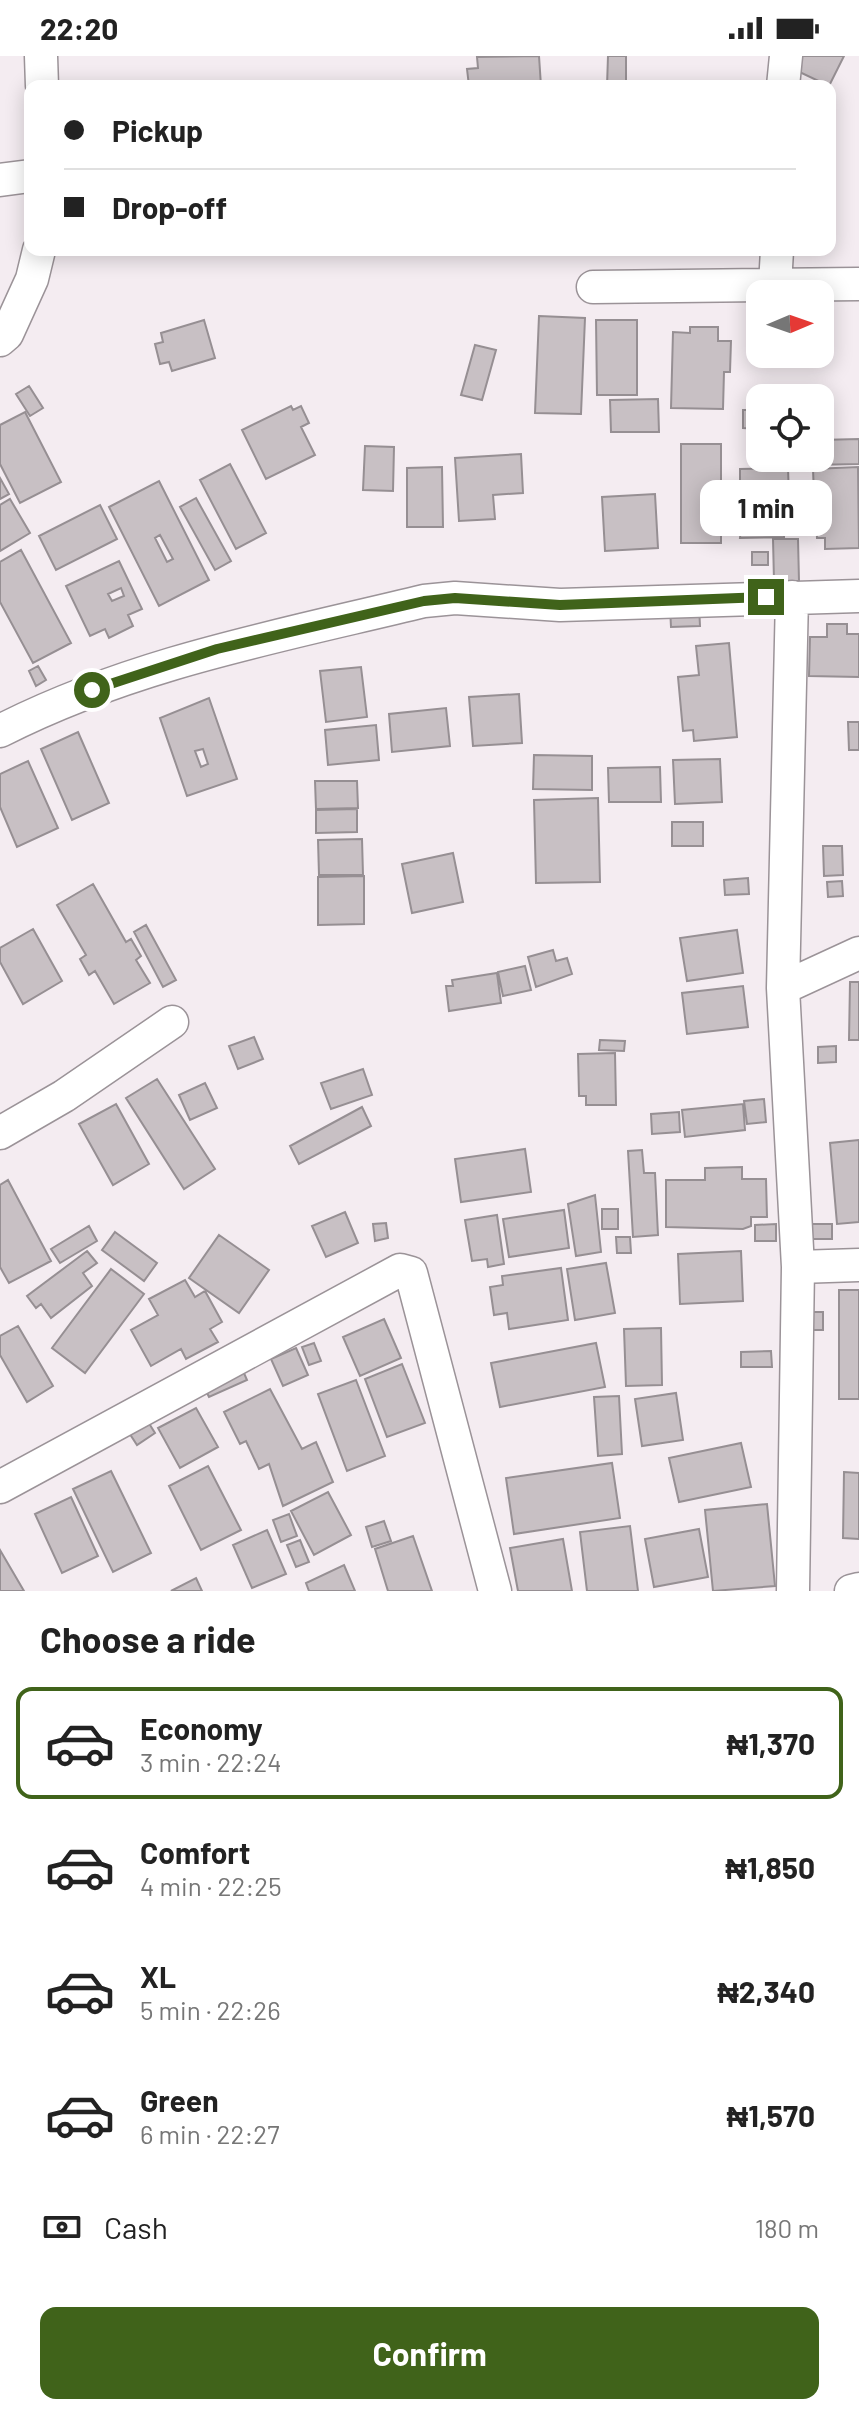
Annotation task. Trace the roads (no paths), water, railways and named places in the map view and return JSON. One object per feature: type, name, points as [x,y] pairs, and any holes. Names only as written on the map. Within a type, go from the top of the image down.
[{"type":"street","points":[[41,56],[42,80]]},
{"type":"street","points":[[784,80],[786,56]]},
{"type":"street","points":[[0,180],[24,177]]},
{"type":"street","points":[[0,340],[7,334],[32,279],[38,256]]},
{"type":"street","points":[[775,280],[777,256]]},
{"type":"street","points":[[834,284],[859,284]]},
{"type":"street","points":[[593,287],[746,285]]},
{"type":"street","points":[[0,731],[92,690],[217,649],[424,601],[455,598],[560,605],[859,596]]},
{"type":"street","points":[[792,597],[783,988],[798,1267],[793,1591]]},
{"type":"street","points":[[783,988],[859,953]]},
{"type":"street","points":[[0,1133],[64,1096],[172,1022]]},
{"type":"street","points":[[798,1267],[859,1265]]},
{"type":"street","points":[[0,1487],[400,1270],[411,1273],[495,1591]]},
{"type":"street","points":[[851,1591],[859,1589]]}]
